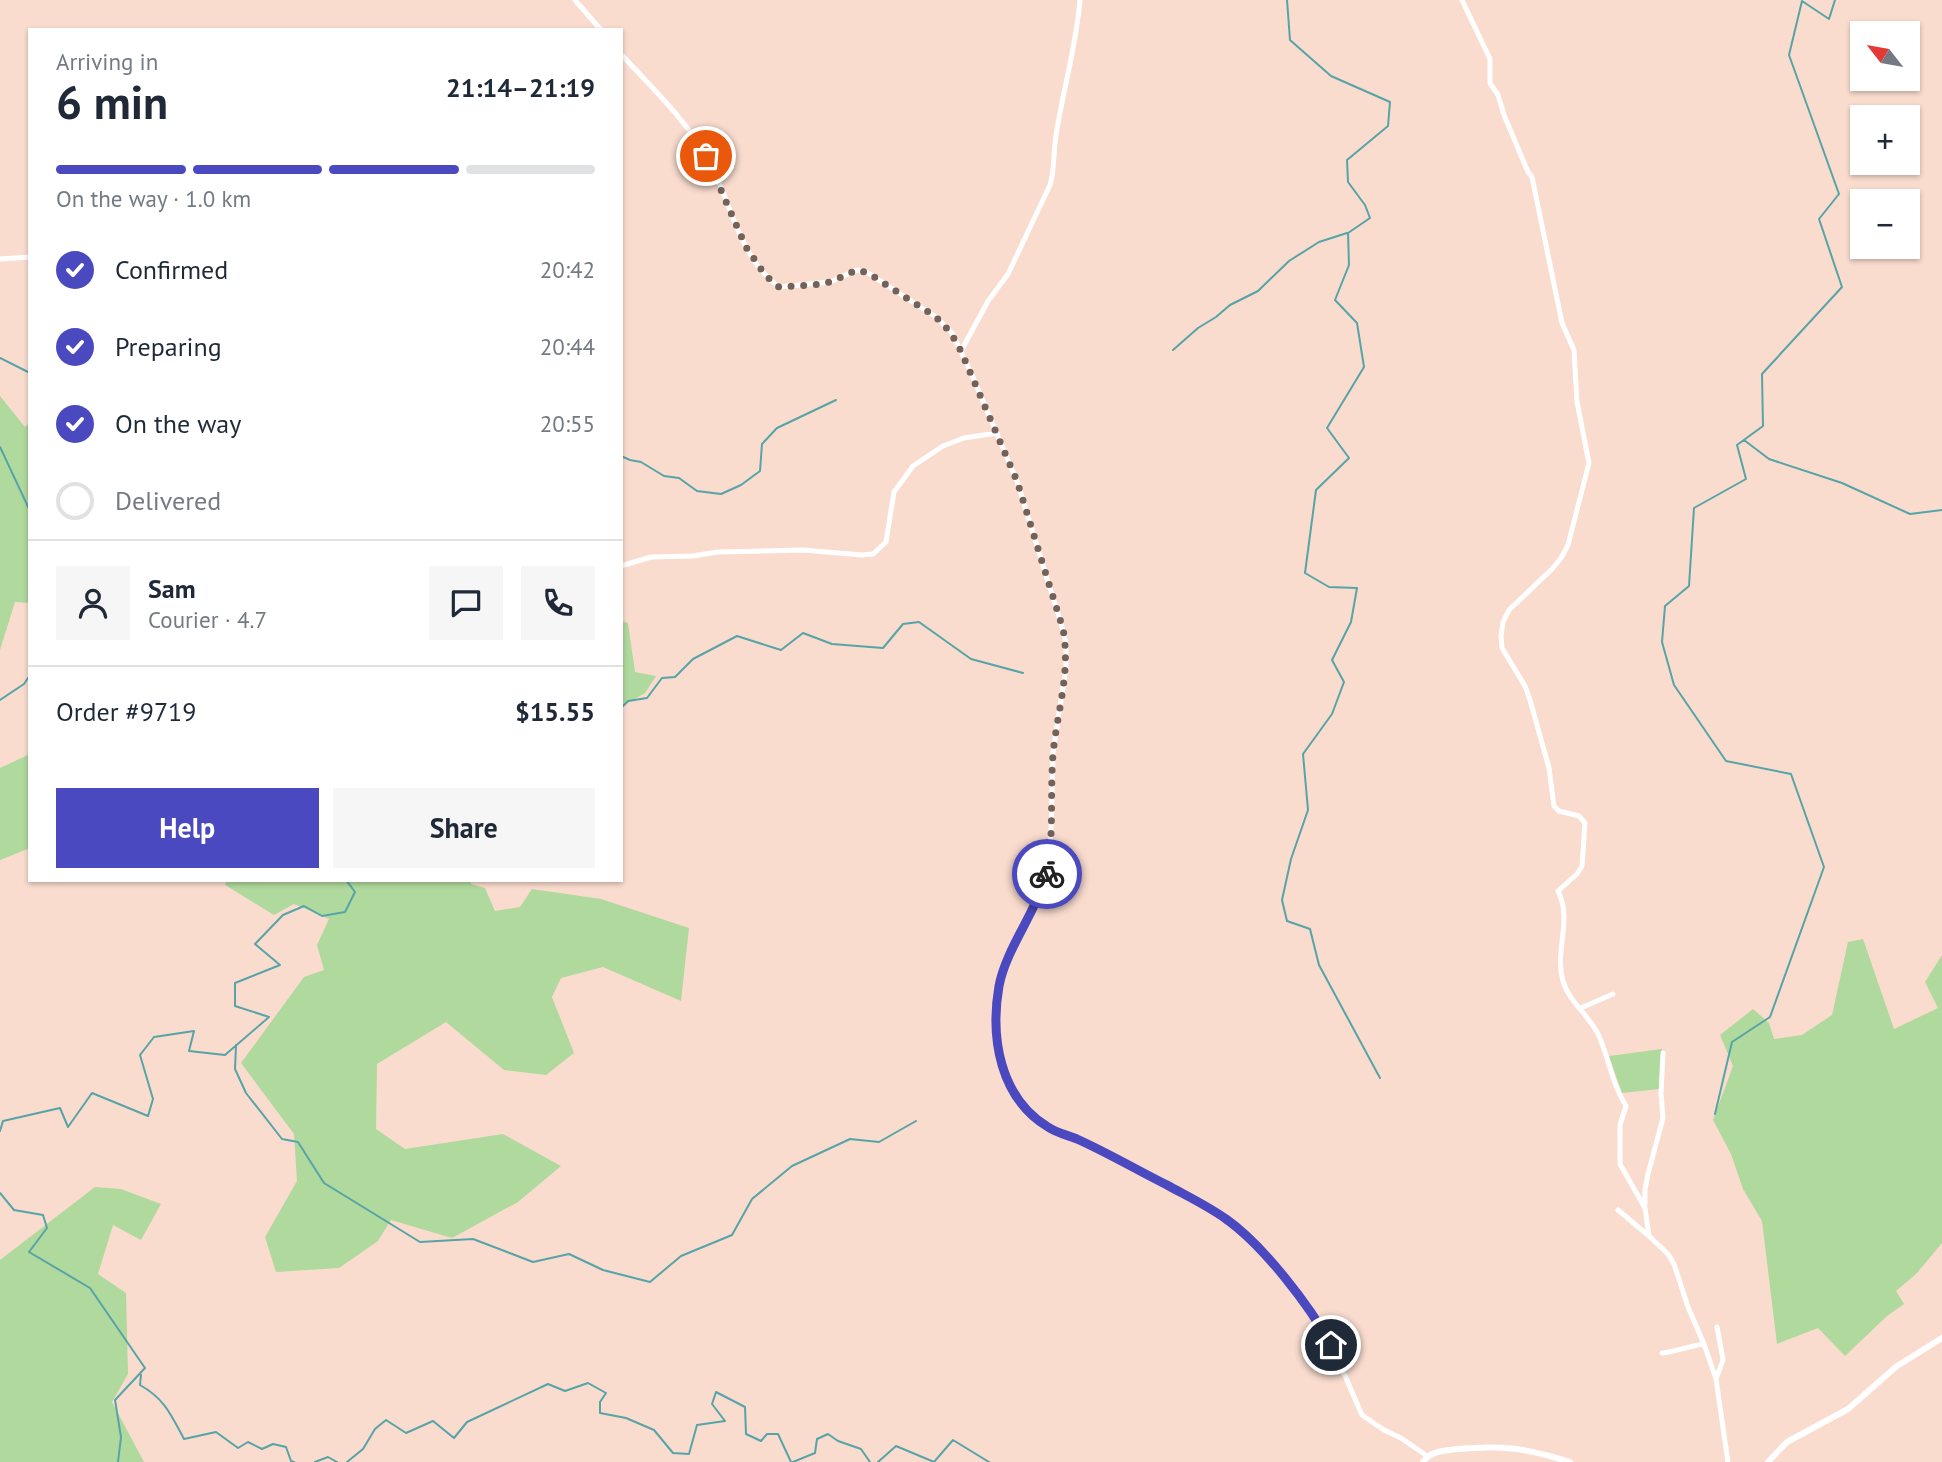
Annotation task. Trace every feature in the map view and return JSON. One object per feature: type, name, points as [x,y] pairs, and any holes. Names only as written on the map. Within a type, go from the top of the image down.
[{"type":"main road","points":[[1768,1462],[1787,1442],[1849,1409],[1897,1366],[1942,1338]]},
{"type":"main road","points":[[1425,1459],[1440,1451],[1504,1446],[1570,1462]]},
{"type":"street","points":[[576,0],[599,28]]},
{"type":"street","points":[[961,351],[988,301],[1008,274],[1050,185],[1056,136],[1073,58],[1080,0]]},
{"type":"street","points":[[1462,0],[1490,59],[1490,83],[1498,95],[1504,115],[1532,177],[1562,323],[1574,350],[1577,402],[1587,449],[1588,469],[1569,545],[1552,569],[1509,610],[1503,622],[1501,636],[1502,648],[1525,686],[1530,700],[1549,768],[1554,806],[1559,811],[1579,816],[1585,823],[1582,866],[1558,891],[1564,902],[1560,961],[1563,982],[1598,1035],[1618,1093],[1626,1106],[1620,1125],[1620,1164],[1645,1208]]},
{"type":"street","points":[[623,58],[694,136],[707,157],[746,247],[765,275],[774,283],[779,287],[814,285],[830,282],[857,270],[868,273],[936,317],[951,333],[1017,481],[1063,629],[1066,668],[1053,752],[1048,872],[1036,906],[1016,942],[999,985],[996,1033],[1005,1078],[1015,1098],[1048,1127],[1126,1163],[1229,1221],[1272,1264],[1312,1315],[1339,1362],[1362,1415],[1401,1438],[1425,1459]]},
{"type":"street","points":[[0,259],[28,257]]},
{"type":"street","points":[[623,565],[651,557],[693,556],[717,551],[803,550],[873,554],[886,542],[894,492],[913,466],[943,446],[964,438],[997,433]]},
{"type":"street","points":[[1581,1008],[1613,994]]},
{"type":"street","points":[[1649,1236],[1645,1189],[1663,1118],[1663,1053]]},
{"type":"street","points":[[1618,1210],[1668,1254],[1674,1264],[1716,1379],[1728,1462]]},
{"type":"street","points":[[1716,1379],[1723,1360],[1717,1326]]},
{"type":"street","points":[[1662,1353],[1704,1344]]},
{"type":"green space","points":[[0,396],[25,427],[28,424],[28,603],[15,602],[0,650]]},
{"type":"green space","points":[[623,622],[628,623],[635,672],[656,676],[645,693],[623,706]]},
{"type":"green space","points":[[28,755],[28,849],[0,860],[0,768]]},
{"type":"green space","points":[[226,882],[471,882],[485,888],[495,911],[520,907],[532,889],[601,899],[689,928],[681,1001],[603,967],[561,978],[552,997],[574,1053],[546,1075],[504,1070],[446,1022],[377,1064],[376,1129],[405,1149],[503,1134],[561,1166],[518,1202],[452,1238],[391,1220],[378,1241],[339,1268],[276,1272],[265,1237],[297,1181],[294,1134],[241,1063],[304,977],[324,970],[317,945],[329,919],[294,904],[274,915],[225,885]]},
{"type":"green space","points":[[1863,939],[1894,1029],[1938,1008],[1925,982],[1942,955],[1942,1243],[1917,1273],[1896,1291],[1904,1304],[1887,1316],[1845,1356],[1818,1328],[1777,1344],[1762,1221],[1743,1189],[1731,1154],[1713,1120],[1733,1066],[1720,1035],[1753,1009],[1769,1023],[1774,1039],[1802,1035],[1832,1015],[1848,942]]},
{"type":"green space","points":[[1662,1049],[1659,1089],[1622,1093],[1609,1056]]},
{"type":"green space","points":[[95,1187],[121,1189],[161,1204],[141,1240],[113,1225],[98,1274],[126,1293],[128,1374],[112,1402],[144,1462],[0,1462],[0,1260]]},
{"type":"waterway","points":[[1287,0],[1290,40],[1331,76],[1390,102],[1388,126],[1347,160],[1348,182],[1365,205],[1370,218],[1348,233],[1349,265],[1335,300],[1357,323],[1364,367],[1327,428],[1349,458],[1316,490],[1305,573],[1329,587],[1357,588],[1351,622],[1332,660],[1344,682],[1332,714],[1303,754],[1308,810],[1291,859],[1282,900],[1287,921],[1310,929],[1319,965],[1380,1078]]},
{"type":"waterway","points":[[1715,1114],[1732,1042],[1770,1017],[1824,867],[1791,774],[1726,761],[1674,685],[1662,642],[1665,606],[1689,586],[1694,508],[1746,479],[1737,445],[1763,426],[1762,374],[1842,287],[1819,219],[1839,194],[1789,55],[1802,1],[1829,19],[1835,0]]},
{"type":"waterway","points":[[1173,350],[1230,305],[1258,291],[1289,261],[1319,242],[1347,233]]},
{"type":"waterway","points":[[0,358],[28,372]]},
{"type":"waterway","points":[[623,457],[641,462],[664,476],[679,478],[697,491],[721,494],[741,485],[760,471],[762,444],[777,428],[836,400]]},
{"type":"waterway","points":[[1744,440],[1769,459],[1842,483],[1910,514],[1942,510]]},
{"type":"waterway","points":[[0,447],[28,507]]},
{"type":"waterway","points":[[623,706],[628,701],[647,698],[662,678],[675,677],[693,659],[737,636],[781,650],[803,633],[832,644],[883,648],[903,624],[919,622],[971,659],[1023,673]]},
{"type":"waterway","points":[[0,700],[24,684],[28,678]]},
{"type":"waterway","points":[[0,1131],[3,1121],[60,1108],[68,1127],[92,1093],[148,1116],[153,1099],[140,1055],[154,1037],[194,1031],[189,1051],[225,1055],[269,1017],[235,1006],[235,983],[280,965],[255,944],[283,915],[304,906],[322,916],[345,912],[355,892],[348,882]]},
{"type":"waterway","points":[[236,1045],[235,1069],[246,1093],[282,1139],[298,1142],[324,1183],[420,1242],[473,1239],[533,1262],[569,1254],[603,1270],[650,1282],[681,1256],[732,1235],[752,1199],[792,1166],[850,1139],[879,1142],[916,1121]]},
{"type":"waterway","points":[[0,1193],[14,1210],[43,1215],[47,1228],[29,1252],[90,1288],[145,1368],[115,1400],[121,1437],[118,1462]]},
{"type":"waterway","points":[[141,1375],[140,1385],[161,1402],[184,1439],[216,1432],[238,1448],[248,1442],[262,1449],[273,1444],[286,1447],[291,1461],[294,1462]]},
{"type":"waterway","points":[[347,1462],[363,1449],[375,1429],[386,1420],[406,1433],[433,1421],[454,1438],[467,1422],[548,1384],[565,1391],[588,1383],[606,1393],[600,1402],[600,1413],[626,1418],[654,1430],[673,1453],[689,1454],[697,1425],[725,1421],[712,1404],[716,1392],[745,1407],[746,1434],[761,1441],[767,1434],[778,1434],[791,1462]]},
{"type":"waterway","points":[[793,1462],[815,1453],[817,1439],[828,1434],[838,1441],[861,1449],[870,1462]]},
{"type":"waterway","points":[[878,1462],[896,1446],[934,1462],[953,1440],[989,1462]]},
{"type":"waterway","points":[[315,1462],[328,1457],[337,1462]]},
{"type":"way so far","points":[[706,156],[746,247],[765,275],[774,283],[779,287],[814,285],[830,282],[857,270],[868,273],[944,323],[972,374],[1017,481],[1066,644],[1062,702],[1053,752],[1047,874]]},
{"type":"route","points":[[1047,874],[1036,906],[1016,942],[999,985],[996,1033],[1005,1078],[1015,1098],[1048,1127],[1126,1163],[1229,1221],[1272,1264],[1306,1305],[1331,1345]]}]
